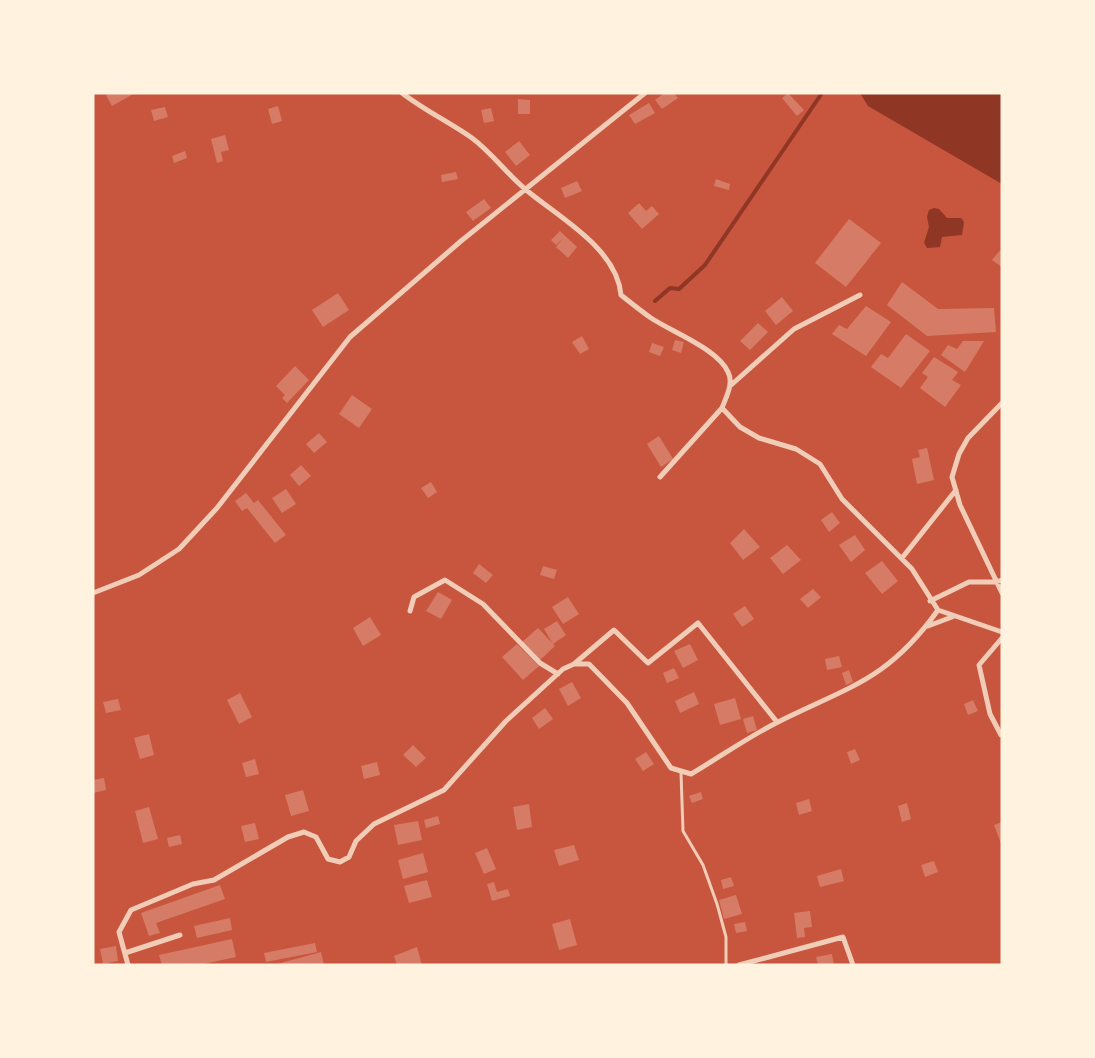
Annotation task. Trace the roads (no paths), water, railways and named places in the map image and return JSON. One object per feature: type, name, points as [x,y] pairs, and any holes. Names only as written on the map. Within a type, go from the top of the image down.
[{"type":"street","points":[[402,93],[471,137],[491,153],[525,189],[580,231],[618,276],[621,295],[651,318],[704,348],[729,372],[730,386],[722,408],[660,477]]},
{"type":"street","points":[[93,593],[139,575],[179,549],[217,508],[350,337],[525,189],[645,93]]},
{"type":"street","points":[[730,386],[794,329],[860,295]]},
{"type":"street","points":[[1002,403],[968,438],[958,454],[952,477],[980,552],[999,581],[1002,593]]},
{"type":"street","points":[[722,408],[740,427],[759,438],[796,449],[820,464],[846,504],[912,569],[930,601],[938,610],[1002,632]]},
{"type":"street","points":[[902,558],[956,490]]},
{"type":"street","points":[[410,611],[414,597],[445,580],[483,604],[540,663],[558,674]]},
{"type":"street","points":[[930,601],[969,582],[999,581]]},
{"type":"street","points":[[574,664],[589,664],[608,680],[627,703],[671,768],[681,773],[691,774],[777,722],[849,691],[884,670],[927,626],[938,610]]},
{"type":"street","points":[[927,626],[952,616]]},
{"type":"street","points":[[128,965],[119,932],[131,910],[193,884],[214,880],[288,837],[309,832],[316,837],[328,859],[340,862],[349,857],[356,841],[374,824],[444,790],[506,721],[558,674],[574,664],[614,630],[648,663],[698,623],[777,722]]},
{"type":"street","points":[[1001,735],[990,714],[979,665],[1002,638]]},
{"type":"street","points":[[125,953],[180,935]]},
{"type":"street","points":[[739,965],[843,937],[853,965]]},
{"type":"lane","points":[[681,773],[683,831],[703,865],[717,904],[726,937],[726,965]]},
{"type":"waterway","points":[[655,301],[670,288],[679,289],[705,265],[822,93]]}]
